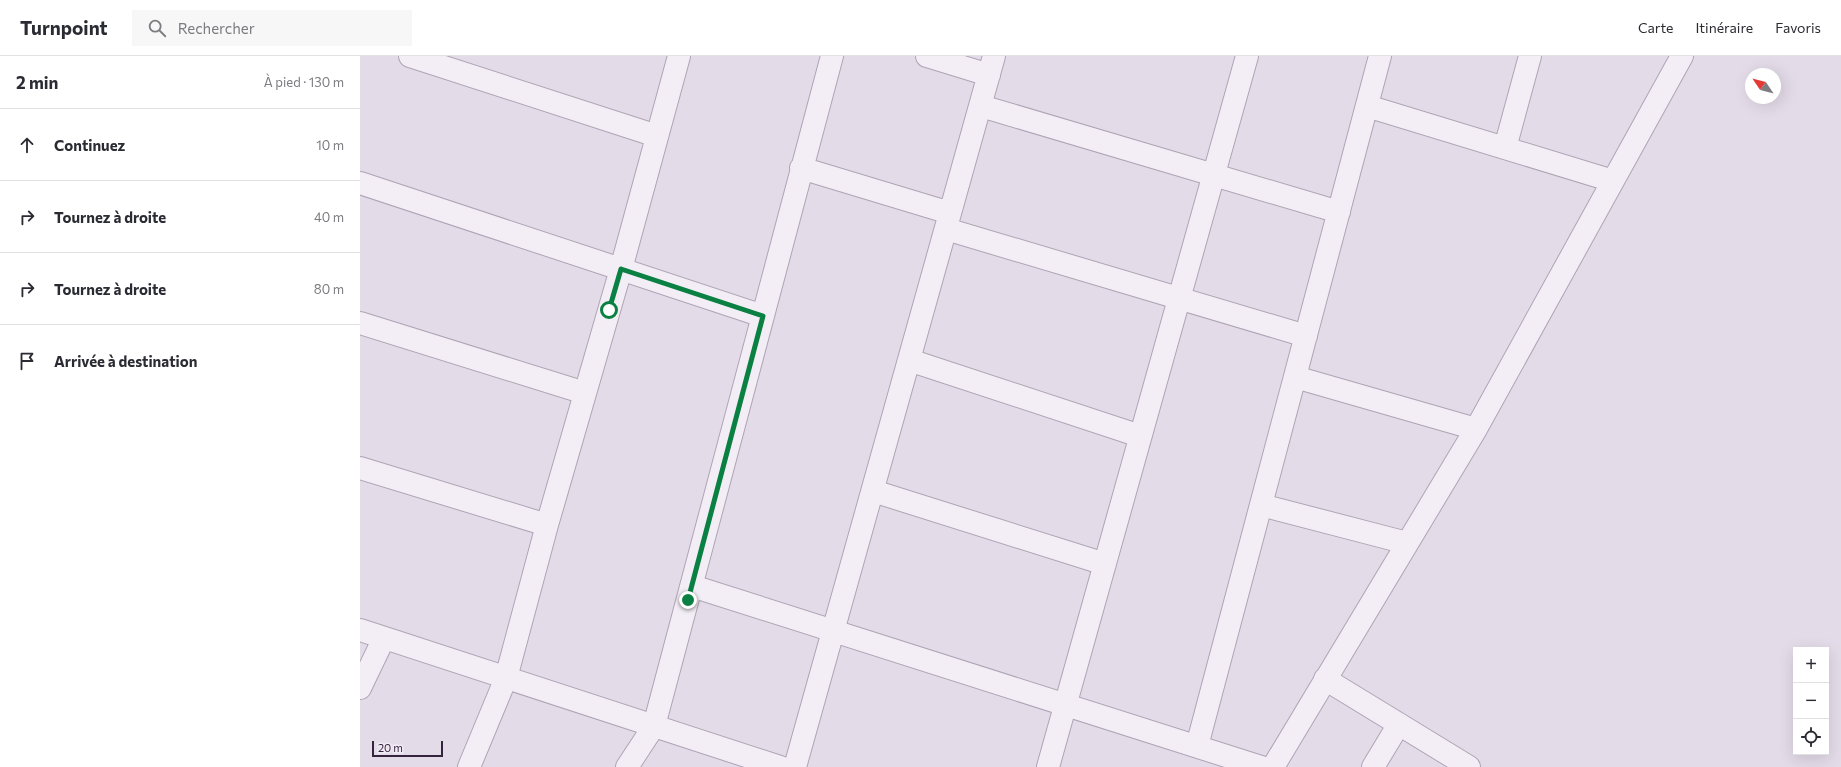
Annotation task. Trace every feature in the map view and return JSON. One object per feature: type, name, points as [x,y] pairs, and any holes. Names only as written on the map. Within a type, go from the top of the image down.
[{"type":"street","points":[[410,56],[657,136]]},
{"type":"street","points":[[469,767],[506,678],[547,525],[621,269],[679,56]]},
{"type":"street","points":[[627,767],[654,726],[801,168],[832,56]]},
{"type":"street","points":[[795,767],[992,65],[927,56]]},
{"type":"street","points":[[1048,767],[1247,56]]},
{"type":"street","points":[[1197,746],[1380,56]]},
{"type":"street","points":[[1505,148],[1530,56]]},
{"type":"street","points":[[1272,767],[1476,429],[1682,56]]},
{"type":"street","points":[[980,106],[1339,212]]},
{"type":"street","points":[[1367,106],[1613,181]]},
{"type":"street","points":[[801,168],[948,221],[1179,298],[1306,336]]},
{"type":"street","points":[[360,183],[763,316]]},
{"type":"street","points":[[360,323],[585,393]]},
{"type":"street","points":[[909,360],[1140,436]]},
{"type":"street","points":[[1295,376],[1476,429]]},
{"type":"street","points":[[360,468],[547,525]]},
{"type":"street","points":[[873,491],[1105,564]]},
{"type":"street","points":[[1261,505],[1407,543]]},
{"type":"street","points":[[692,586],[1261,767]]},
{"type":"street","points":[[360,630],[780,767]]},
{"type":"street","points":[[360,688],[384,638]]},
{"type":"street","points":[[1326,679],[1469,767]]},
{"type":"street","points":[[1373,767],[1399,724]]},
{"type":"route","points":[[609,310],[621,269],[763,316],[688,600]]}]
